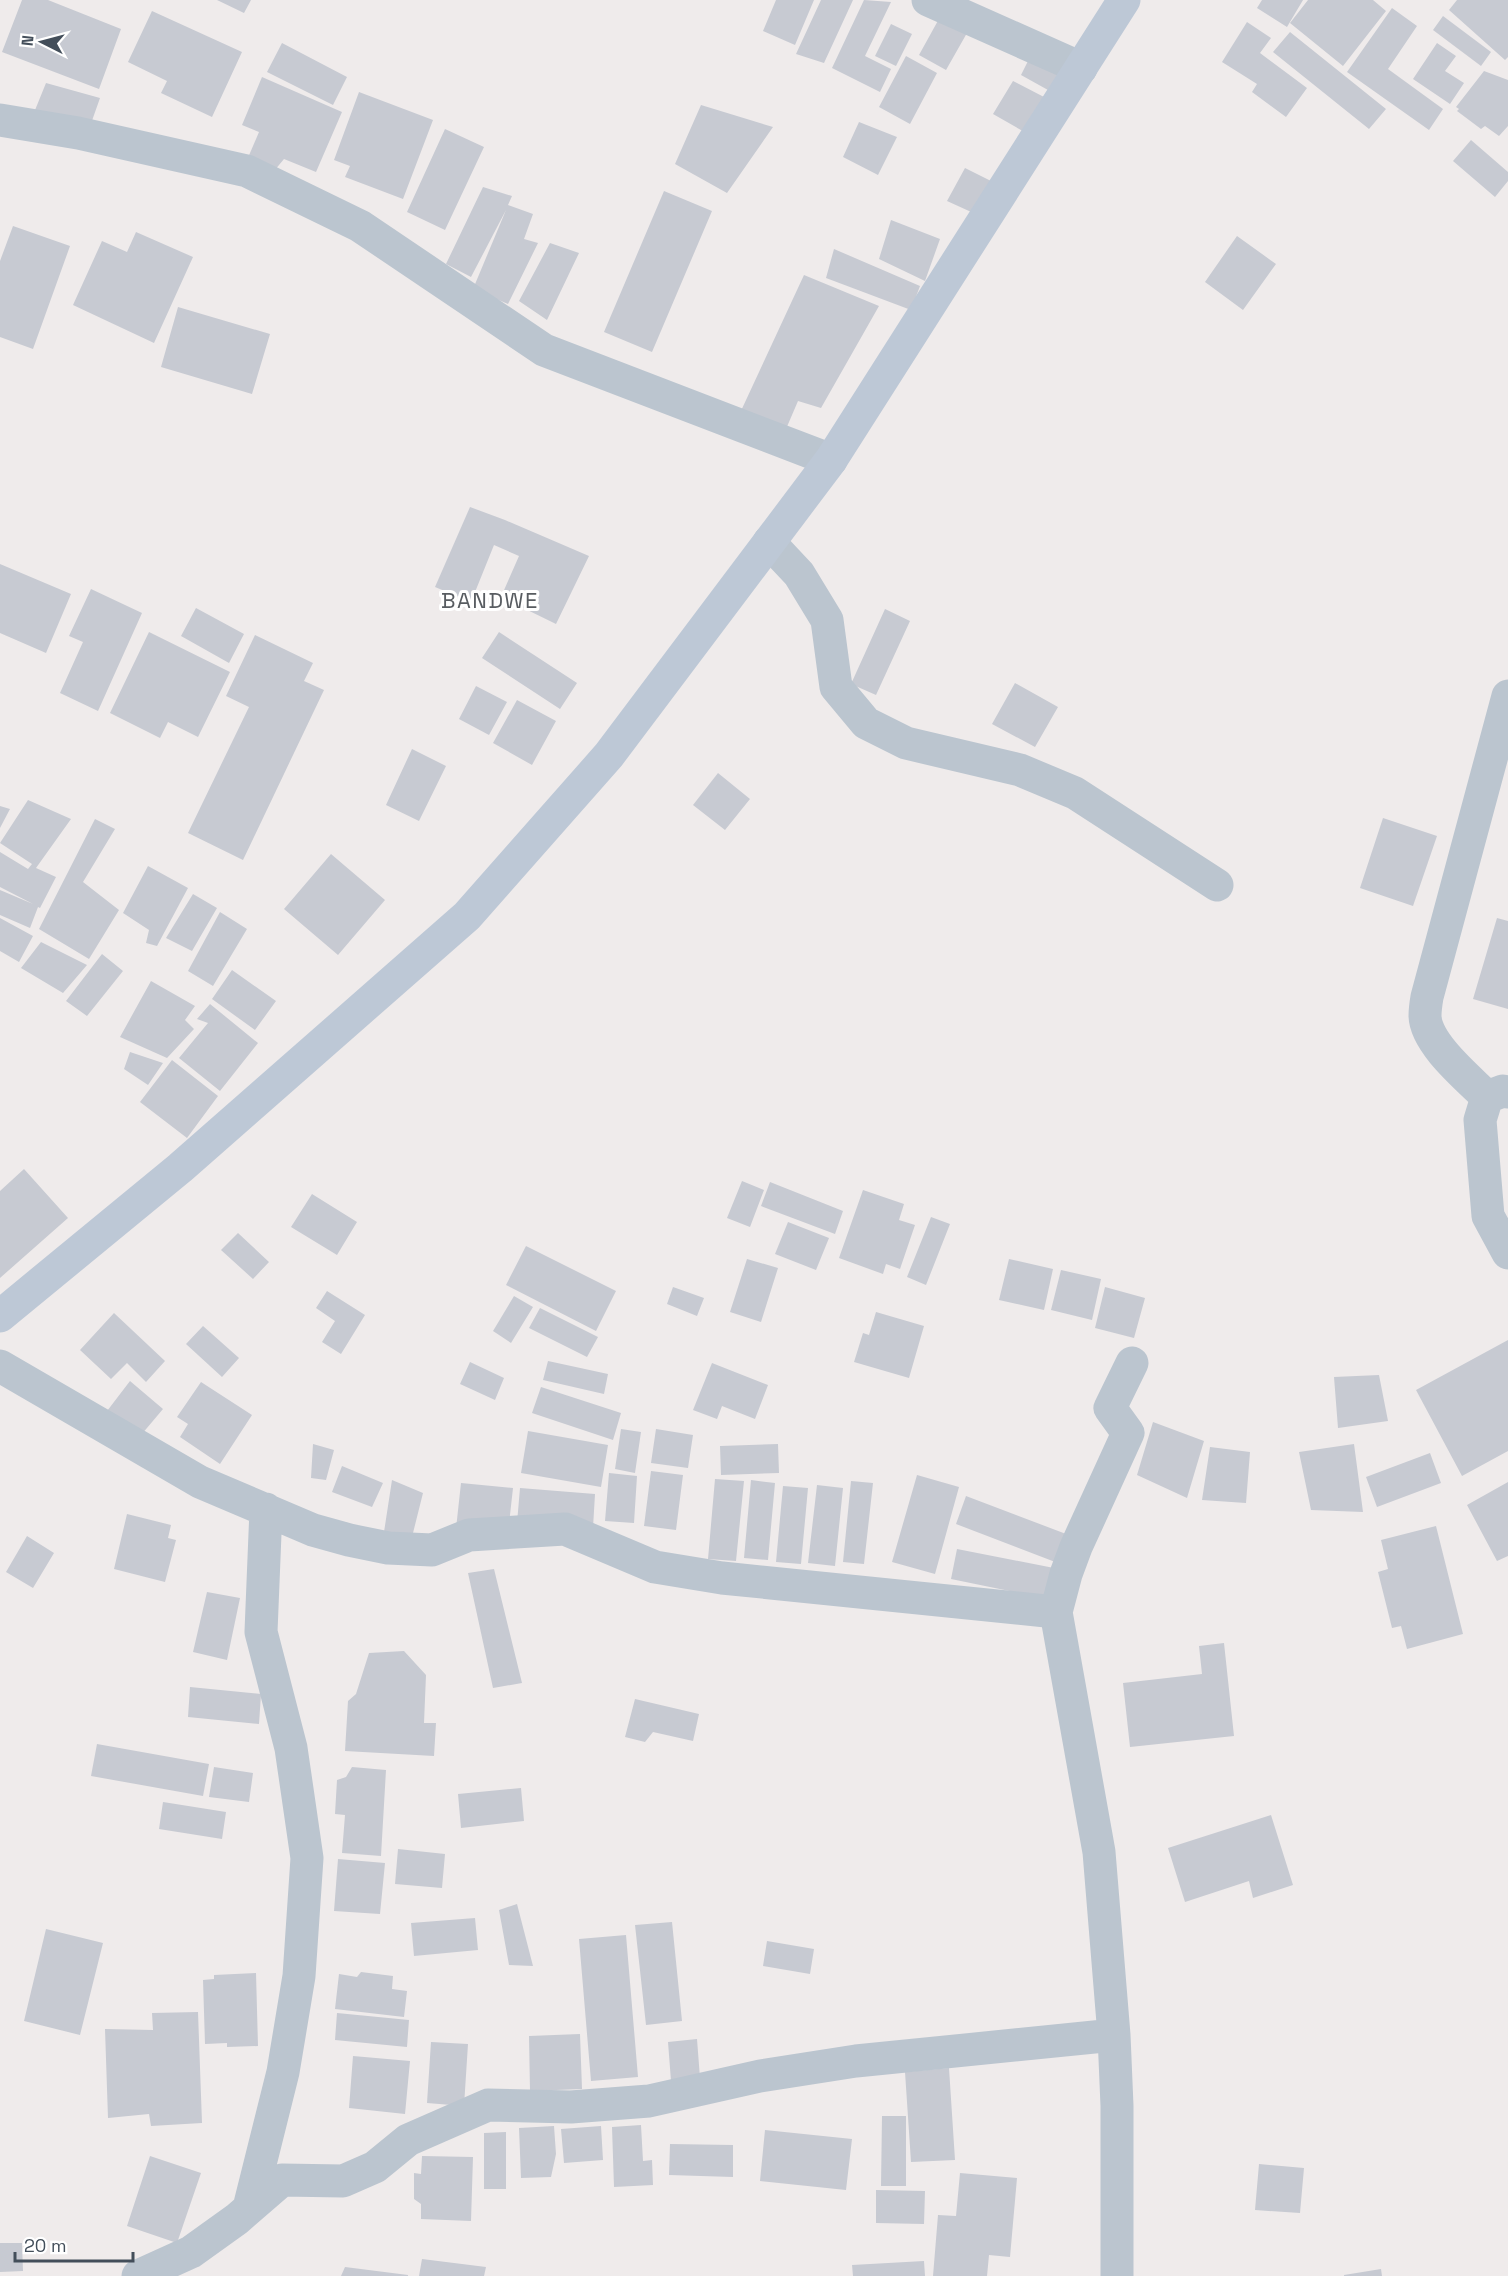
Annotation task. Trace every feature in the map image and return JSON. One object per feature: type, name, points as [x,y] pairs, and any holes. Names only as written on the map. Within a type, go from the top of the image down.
[{"type":"street","points":[[928,0],[1081,68]]},
{"type":"street","points":[[0,1316],[180,1168],[467,916],[609,755],[831,460],[1124,0]]},
{"type":"street","points":[[0,120],[78,133],[248,171],[360,226],[544,350],[831,460]]},
{"type":"street","points":[[770,542],[799,574],[828,620],[836,687],[866,723],[906,743],[1020,770],[1075,792],[1217,885]]},
{"type":"street","points":[[1508,696],[1427,997],[1425,1017],[1430,1033],[1442,1050],[1497,1094],[1480,1120],[1488,1216],[1508,1253]]},
{"type":"street","points":[[1117,2276],[1117,2106],[1100,1852],[1056,1612],[1076,1547],[1128,1433],[1110,1408],[1132,1363]]},
{"type":"street","points":[[0,1366],[200,1482],[313,1530],[388,1548],[432,1550],[469,1535],[565,1529],[654,1567],[722,1578],[1056,1612]]},
{"type":"street","points":[[249,2208],[283,2072],[298,1976],[307,1858],[291,1748],[261,1632],[266,1509]]},
{"type":"street","points":[[138,2276],[191,2252],[282,2180],[343,2181],[375,2167],[408,2140],[488,2105],[571,2107],[649,2101],[760,2076],[856,2061],[1114,2035]]},
{"type":"building","points":[[22,0],[48,0],[121,29],[99,89],[2,52]]},
{"type":"building","points":[[217,0],[251,0],[244,13]]},
{"type":"building","points":[[776,0],[814,0],[795,45],[763,31]]},
{"type":"building","points":[[821,0],[853,0],[824,63],[796,54]]},
{"type":"building","points":[[864,0],[891,2],[865,56],[891,69],[880,92],[832,68]]},
{"type":"building","points":[[1262,0],[1303,0],[1287,27],[1257,8]]},
{"type":"building","points":[[1308,0],[1373,0],[1386,11],[1343,66],[1290,23]]},
{"type":"building","points":[[1457,0],[1508,0],[1508,57],[1505,60],[1449,10]]},
{"type":"building","points":[[1392,8],[1417,26],[1388,69],[1443,109],[1429,130],[1347,72]]},
{"type":"building","points":[[152,11],[242,52],[212,117],[161,93],[167,81],[128,62]]},
{"type":"building","points":[[1443,16],[1491,52],[1481,66],[1433,30]]},
{"type":"building","points":[[940,17],[967,33],[946,70],[919,55]]},
{"type":"building","points":[[1247,22],[1271,38],[1260,53],[1307,88],[1286,117],[1252,92],[1257,84],[1222,62]]},
{"type":"building","points":[[891,24],[912,34],[896,66],[875,56]]},
{"type":"building","points":[[1290,32],[1386,109],[1369,129],[1273,52]]},
{"type":"building","points":[[282,43],[347,77],[333,105],[267,72]]},
{"type":"building","points":[[1437,43],[1456,56],[1445,71],[1464,83],[1450,104],[1413,79]]},
{"type":"building","points":[[1031,55],[1064,69],[1048,90],[1021,75]]},
{"type":"building","points":[[906,56],[937,73],[910,124],[879,107]]},
{"type":"building","points":[[1484,71],[1508,80],[1508,126],[1499,136],[1485,126],[1481,129],[1457,111],[1459,109],[1456,107]]},
{"type":"building","points":[[262,77],[342,112],[316,172],[284,159],[274,171],[247,160],[259,132],[242,125]]},
{"type":"building","points":[[1013,81],[1044,97],[1028,134],[993,114]]},
{"type":"building","points":[[46,83],[100,98],[88,132],[31,120]]},
{"type":"building","points":[[359,92],[433,120],[403,199],[345,177],[350,166],[334,160]]},
{"type":"building","points":[[701,105],[773,127],[727,193],[675,164]]},
{"type":"building","points":[[859,122],[897,137],[878,175],[843,157]]},
{"type":"building","points":[[445,129],[484,147],[445,230],[407,212]]},
{"type":"building","points":[[1471,140],[1508,172],[1508,181],[1495,197],[1453,161]]},
{"type":"building","points":[[965,168],[999,185],[980,216],[947,201]]},
{"type":"building","points":[[483,187],[512,196],[508,205],[533,214],[524,239],[538,243],[508,304],[473,289],[506,210],[471,277],[446,264]]},
{"type":"building","points":[[664,191],[712,211],[652,352],[604,332]]},
{"type":"building","points":[[891,220],[940,239],[925,281],[879,259]]},
{"type":"building","points":[[13,226],[70,246],[33,349],[0,337],[0,261]]},
{"type":"building","points":[[136,232],[193,257],[154,343],[73,305],[102,241],[127,252]]},
{"type":"building","points":[[1237,236],[1276,264],[1243,310],[1205,282]]},
{"type":"building","points":[[550,243],[579,253],[547,320],[519,301]]},
{"type":"building","points":[[834,249],[920,286],[911,310],[826,278]]},
{"type":"building","points":[[804,275],[879,306],[821,408],[798,401],[786,429],[740,413]]},
{"type":"building","points":[[178,307],[270,334],[252,394],[161,367]]},
{"type":"building","points":[[470,507],[589,556],[556,624],[501,597],[519,556],[494,545],[471,602],[435,587]]},
{"type":"building","points":[[0,564],[71,594],[46,653],[0,633]]},
{"type":"building","points":[[91,589],[142,613],[98,711],[60,693],[83,642],[69,636]]},
{"type":"building","points":[[196,608],[244,634],[229,663],[181,636]]},
{"type":"building","points":[[885,609],[910,621],[876,695],[851,684]]},
{"type":"building","points":[[149,632],[230,672],[198,737],[168,722],[160,738],[110,713]]},
{"type":"building","points":[[499,632],[577,683],[560,709],[482,658]]},
{"type":"building","points":[[255,635],[313,663],[304,681],[324,690],[243,860],[188,833],[249,707],[226,696]]},
{"type":"building","points":[[1015,683],[1058,707],[1035,747],[992,724]]},
{"type":"building","points":[[476,686],[507,702],[489,735],[459,719]]},
{"type":"building","points":[[517,700],[556,721],[532,765],[493,743]]},
{"type":"building","points":[[412,749],[446,766],[419,821],[386,805]]},
{"type":"building","points":[[718,773],[750,799],[725,830],[693,805]]},
{"type":"building","points":[[28,800],[71,819],[36,868],[56,877],[40,908],[38,907],[30,928],[0,915],[0,890],[33,904],[0,887],[0,852],[28,869],[32,864],[0,843]]},
{"type":"building","points":[[0,806],[10,809],[0,828]]},
{"type":"building","points":[[1383,818],[1437,836],[1413,906],[1360,888]]},
{"type":"building","points":[[95,819],[115,829],[83,882],[119,910],[89,959],[39,929]]},
{"type":"building","points":[[331,854],[385,900],[338,955],[284,909]]},
{"type":"building","points":[[148,866],[188,888],[157,946],[146,943],[149,930],[123,913]]},
{"type":"building","points":[[193,894],[217,908],[192,951],[166,938]]},
{"type":"building","points":[[220,912],[247,929],[213,986],[188,971]]},
{"type":"building","points":[[0,918],[33,936],[19,962],[0,951]]},
{"type":"building","points":[[1497,918],[1508,921],[1508,1009],[1473,999]]},
{"type":"building","points":[[41,942],[87,965],[63,993],[21,968]]},
{"type":"building","points":[[102,954],[123,971],[87,1016],[66,1001]]},
{"type":"building","points":[[232,970],[276,1001],[255,1030],[212,999]]},
{"type":"building","points":[[151,981],[195,1006],[185,1020],[194,1029],[167,1058],[120,1037]]},
{"type":"building","points":[[210,1004],[258,1043],[220,1091],[179,1058],[208,1023],[197,1019]]},
{"type":"building","points":[[130,1052],[163,1063],[148,1085],[124,1069]]},
{"type":"building","points":[[172,1060],[218,1096],[187,1138],[140,1102]]},
{"type":"building","points":[[24,1169],[68,1218],[0,1278],[0,1191]]},
{"type":"building","points":[[742,1181],[764,1190],[750,1227],[727,1218]]},
{"type":"building","points":[[770,1182],[843,1211],[835,1234],[761,1206]]},
{"type":"building","points":[[863,1190],[904,1204],[899,1220],[915,1225],[900,1269],[886,1264],[883,1274],[839,1258]]},
{"type":"building","points":[[312,1194],[357,1222],[337,1255],[291,1227]]},
{"type":"building","points":[[931,1217],[950,1224],[926,1285],[907,1277]]},
{"type":"building","points":[[788,1222],[829,1238],[816,1270],[775,1254]]},
{"type":"building","points":[[238,1233],[269,1262],[253,1279],[221,1250]]},
{"type":"building","points":[[526,1246],[616,1291],[596,1331],[506,1285]]},
{"type":"building","points":[[747,1259],[778,1268],[761,1322],[730,1312]]},
{"type":"building","points":[[1009,1259],[1053,1269],[1044,1310],[999,1300]]},
{"type":"building","points":[[1061,1270],[1101,1279],[1092,1320],[1051,1310]]},
{"type":"building","points":[[673,1287],[704,1298],[697,1316],[667,1304]]},
{"type":"building","points":[[1105,1287],[1145,1298],[1134,1338],[1095,1328]]},
{"type":"building","points":[[327,1291],[365,1315],[341,1354],[322,1342],[335,1321],[316,1308]]},
{"type":"building","points":[[514,1296],[533,1307],[511,1343],[493,1331]]},
{"type":"building","points":[[540,1308],[598,1337],[587,1357],[529,1328]]},
{"type":"building","points":[[876,1312],[924,1326],[909,1378],[854,1362],[863,1333],[869,1335]]},
{"type":"building","points":[[114,1313],[165,1361],[146,1382],[127,1363],[111,1379],[80,1350]]},
{"type":"building","points":[[203,1326],[239,1358],[222,1377],[186,1344]]},
{"type":"building","points":[[1508,1340],[1508,1451],[1462,1476],[1416,1390]]},
{"type":"building","points":[[548,1361],[608,1374],[604,1394],[543,1380]]},
{"type":"building","points":[[470,1362],[504,1378],[495,1400],[460,1384]]},
{"type":"building","points":[[712,1363],[768,1385],[755,1419],[722,1406],[717,1419],[693,1410]]},
{"type":"building","points":[[1379,1375],[1388,1421],[1338,1428],[1334,1377]]},
{"type":"building","points":[[130,1381],[163,1409],[136,1441],[104,1415]]},
{"type":"building","points":[[201,1382],[252,1415],[220,1464],[180,1437],[188,1424],[177,1417]]},
{"type":"building","points":[[541,1387],[621,1413],[613,1440],[532,1413]]},
{"type":"building","points":[[1153,1422],[1204,1441],[1187,1498],[1137,1475]]},
{"type":"building","points":[[621,1429],[641,1432],[635,1473],[615,1469]]},
{"type":"building","points":[[656,1429],[693,1435],[688,1468],[651,1463]]},
{"type":"building","points":[[528,1431],[608,1445],[601,1487],[521,1473]]},
{"type":"building","points":[[313,1444],[334,1450],[326,1480],[311,1478]]},
{"type":"building","points":[[778,1444],[779,1473],[721,1475],[720,1446]]},
{"type":"building","points":[[1354,1444],[1363,1512],[1311,1510],[1299,1452]]},
{"type":"building","points":[[1210,1447],[1250,1452],[1246,1503],[1202,1500]]},
{"type":"building","points":[[1430,1453],[1441,1483],[1377,1507],[1366,1477]]},
{"type":"building","points":[[342,1466],[383,1483],[372,1507],[332,1492]]},
{"type":"building","points":[[651,1471],[683,1475],[676,1530],[644,1526]]},
{"type":"building","points":[[609,1473],[637,1476],[634,1523],[605,1521]]},
{"type":"building","points":[[917,1475],[959,1487],[935,1574],[892,1562]]},
{"type":"building","points":[[715,1479],[744,1481],[736,1561],[708,1559]]},
{"type":"building","points":[[392,1480],[423,1493],[412,1537],[384,1532]]},
{"type":"building","points":[[751,1480],[775,1483],[768,1560],[744,1558]]},
{"type":"building","points":[[851,1481],[873,1483],[864,1564],[843,1562]]},
{"type":"building","points":[[1508,1482],[1508,1556],[1497,1561],[1467,1505]]},
{"type":"building","points":[[461,1483],[513,1488],[508,1533],[454,1547]]},
{"type":"building","points":[[817,1485],[843,1488],[835,1566],[808,1563]]},
{"type":"building","points":[[783,1486],[808,1488],[801,1564],[776,1562]]},
{"type":"building","points":[[520,1488],[595,1494],[593,1528],[517,1523]]},
{"type":"building","points":[[966,1496],[1074,1537],[1063,1565],[956,1524]]},
{"type":"building","points":[[127,1514],[171,1525],[168,1538],[176,1540],[165,1582],[114,1569]]},
{"type":"building","points":[[1436,1526],[1463,1634],[1407,1649],[1401,1626],[1392,1628],[1378,1572],[1388,1569],[1381,1540]]},
{"type":"building","points":[[27,1536],[54,1553],[33,1588],[6,1572]]},
{"type":"building","points":[[957,1549],[1054,1568],[1048,1599],[951,1579]]},
{"type":"building","points":[[494,1569],[522,1683],[493,1688],[468,1573]]},
{"type":"building","points":[[207,1592],[240,1598],[227,1660],[193,1652]]},
{"type":"building","points":[[1224,1643],[1234,1736],[1130,1747],[1123,1683],[1202,1674],[1199,1646]]},
{"type":"building","points":[[404,1651],[426,1675],[424,1723],[436,1723],[434,1756],[345,1751],[348,1701],[356,1694],[369,1653]]},
{"type":"building","points":[[190,1687],[261,1694],[259,1724],[188,1717]]},
{"type":"building","points":[[635,1699],[699,1714],[693,1741],[653,1732],[645,1742],[625,1737]]},
{"type":"building","points":[[97,1744],[209,1764],[203,1796],[91,1776]]},
{"type":"building","points":[[214,1767],[253,1773],[249,1802],[209,1797]]},
{"type":"building","points":[[352,1767],[386,1770],[381,1856],[342,1853],[345,1815],[335,1814],[337,1780],[346,1777]]},
{"type":"building","points":[[521,1788],[524,1821],[461,1828],[458,1794]]},
{"type":"building","points":[[163,1802],[226,1812],[222,1839],[159,1829]]},
{"type":"building","points":[[1271,1815],[1293,1885],[1253,1898],[1249,1881],[1185,1902],[1168,1848]]},
{"type":"building","points":[[398,1849],[445,1854],[442,1888],[395,1884]]},
{"type":"building","points":[[338,1859],[385,1863],[380,1914],[334,1911]]},
{"type":"building","points":[[517,1904],[533,1966],[509,1965],[499,1910]]},
{"type":"building","points":[[475,1918],[478,1950],[414,1956],[411,1923]]},
{"type":"building","points":[[672,1922],[682,2021],[646,2025],[635,1925]]},
{"type":"building","points":[[46,1929],[103,1943],[80,2035],[24,2021]]},
{"type":"building","points":[[626,1935],[638,2077],[591,2081],[579,1939]]},
{"type":"building","points":[[767,1941],[814,1949],[810,1974],[763,1966]]},
{"type":"building","points":[[361,1972],[393,1976],[392,1989],[407,1991],[404,2017],[335,2009],[339,1974],[357,1977]]},
{"type":"building","points":[[256,1973],[258,2046],[227,2047],[227,2043],[205,2044],[203,1980],[214,1979],[214,1975]]},
{"type":"building","points":[[198,2012],[202,2123],[151,2126],[149,2114],[108,2118],[105,2029],[153,2030],[152,2013]]},
{"type":"building","points":[[337,2013],[409,2020],[407,2047],[335,2040]]},
{"type":"building","points":[[580,2034],[582,2089],[530,2091],[529,2036]]},
{"type":"building","points":[[697,2039],[700,2078],[671,2081],[668,2042]]},
{"type":"building","points":[[431,2042],[468,2044],[464,2106],[427,2103]]},
{"type":"building","points":[[353,2056],[410,2061],[405,2114],[349,2108]]},
{"type":"building","points":[[949,2068],[955,2160],[911,2162],[905,2072]]},
{"type":"building","points":[[882,2116],[906,2116],[906,2186],[881,2186]]},
{"type":"building","points":[[641,2125],[643,2161],[652,2160],[653,2185],[614,2187],[612,2127]]},
{"type":"building","points":[[554,2126],[556,2154],[551,2177],[521,2178],[519,2128]]},
{"type":"building","points":[[601,2126],[603,2160],[564,2163],[561,2129]]},
{"type":"building","points":[[765,2130],[852,2139],[846,2190],[760,2181]]},
{"type":"building","points":[[506,2132],[506,2189],[484,2189],[484,2133]]},
{"type":"building","points":[[670,2144],[733,2145],[733,2177],[669,2175]]},
{"type":"building","points":[[150,2156],[201,2173],[177,2243],[127,2226]]},
{"type":"building","points":[[422,2156],[473,2157],[471,2221],[421,2219],[421,2204],[414,2199],[414,2173],[421,2174]]},
{"type":"building","points":[[1259,2164],[1304,2168],[1300,2213],[1255,2210]]},
{"type":"building","points":[[960,2173],[1017,2178],[1010,2257],[989,2255],[987,2276],[933,2276],[938,2215],[956,2216]]},
{"type":"building","points":[[876,2190],[925,2191],[924,2224],[876,2223]]},
{"type":"building","points":[[0,2243],[22,2243],[23,2271],[0,2272]]},
{"type":"building","points":[[422,2259],[486,2267],[484,2276],[419,2276]]},
{"type":"building","points":[[924,2261],[925,2276],[853,2276],[852,2265]]},
{"type":"building","points":[[345,2267],[408,2275],[408,2276],[341,2276]]},
{"type":"building","points":[[1381,2269],[1382,2276],[1344,2276],[1344,2275]]},
{"type":"district","name":"BANDWE","points":[[490,600]]}]
